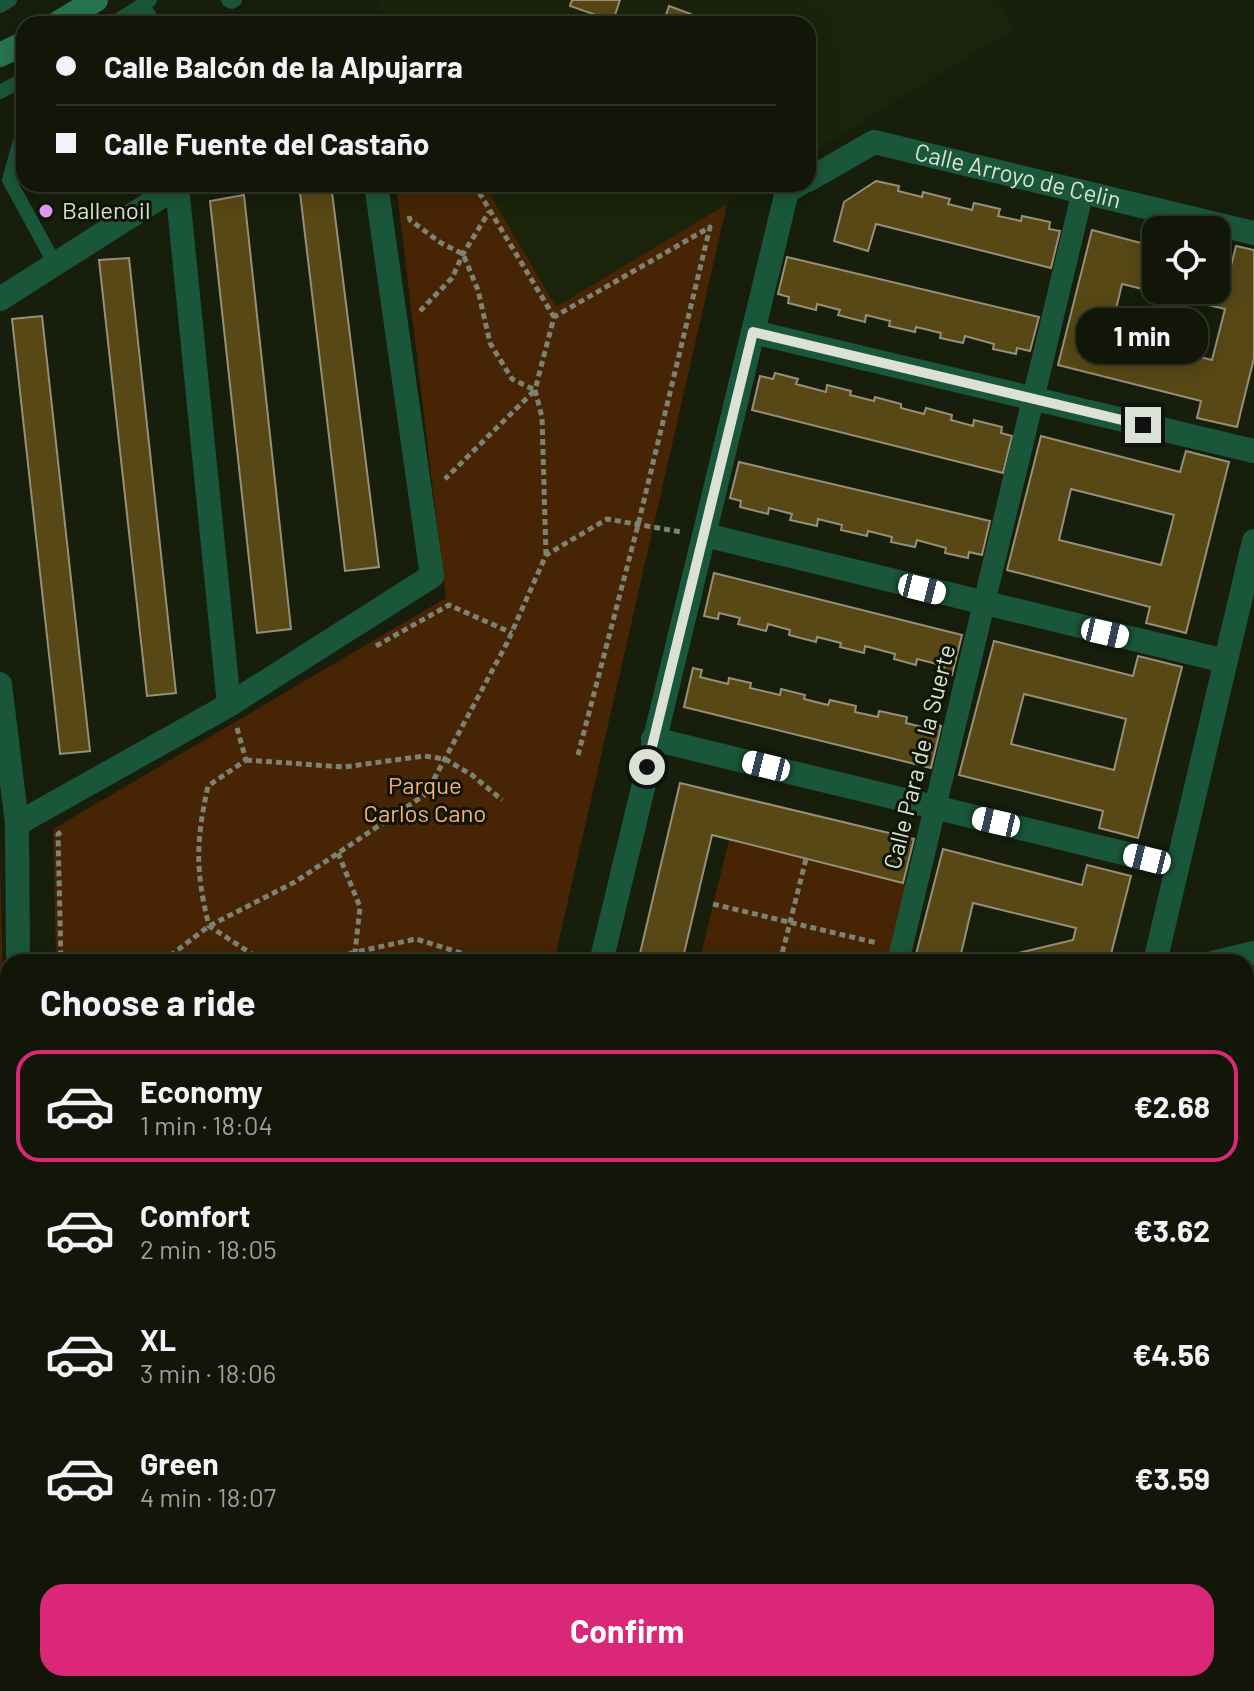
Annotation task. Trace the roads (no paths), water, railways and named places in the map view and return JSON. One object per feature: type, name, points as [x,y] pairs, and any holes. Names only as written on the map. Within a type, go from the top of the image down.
[{"type":"main road","points":[[69,16],[96,0]]},
{"type":"street","name":"Calle Arroyo de Celin","points":[[816,175],[874,142],[1254,233]]},
{"type":"street","name":"Calle Para de la Suerte","points":[[899,954],[1083,191]]},
{"type":"street","points":[[0,299],[168,192]]},
{"type":"street","points":[[180,192],[229,705]]},
{"type":"street","points":[[17,824],[229,705],[432,576],[377,192]]},
{"type":"street","points":[[603,954],[787,192]]},
{"type":"street","points":[[753,332],[1254,451]]},
{"type":"street","points":[[705,535],[1225,661]]},
{"type":"street","points":[[1157,954],[1254,541]]},
{"type":"street","points":[[0,684],[17,824],[18,954]]},
{"type":"street","points":[[653,739],[1177,866]]},
{"type":"lane","points":[[0,6],[10,0]]},
{"type":"lane","points":[[228,0],[235,0]]},
{"type":"lane","points":[[125,16],[146,3]]},
{"type":"lane","points":[[16,155],[9,180],[55,264]]},
{"type":"place","name":"Ballenoil","points":[[46,211]]},
{"type":"park label","name":"Parque Carlos Cano","points":[[425,800]]}]
